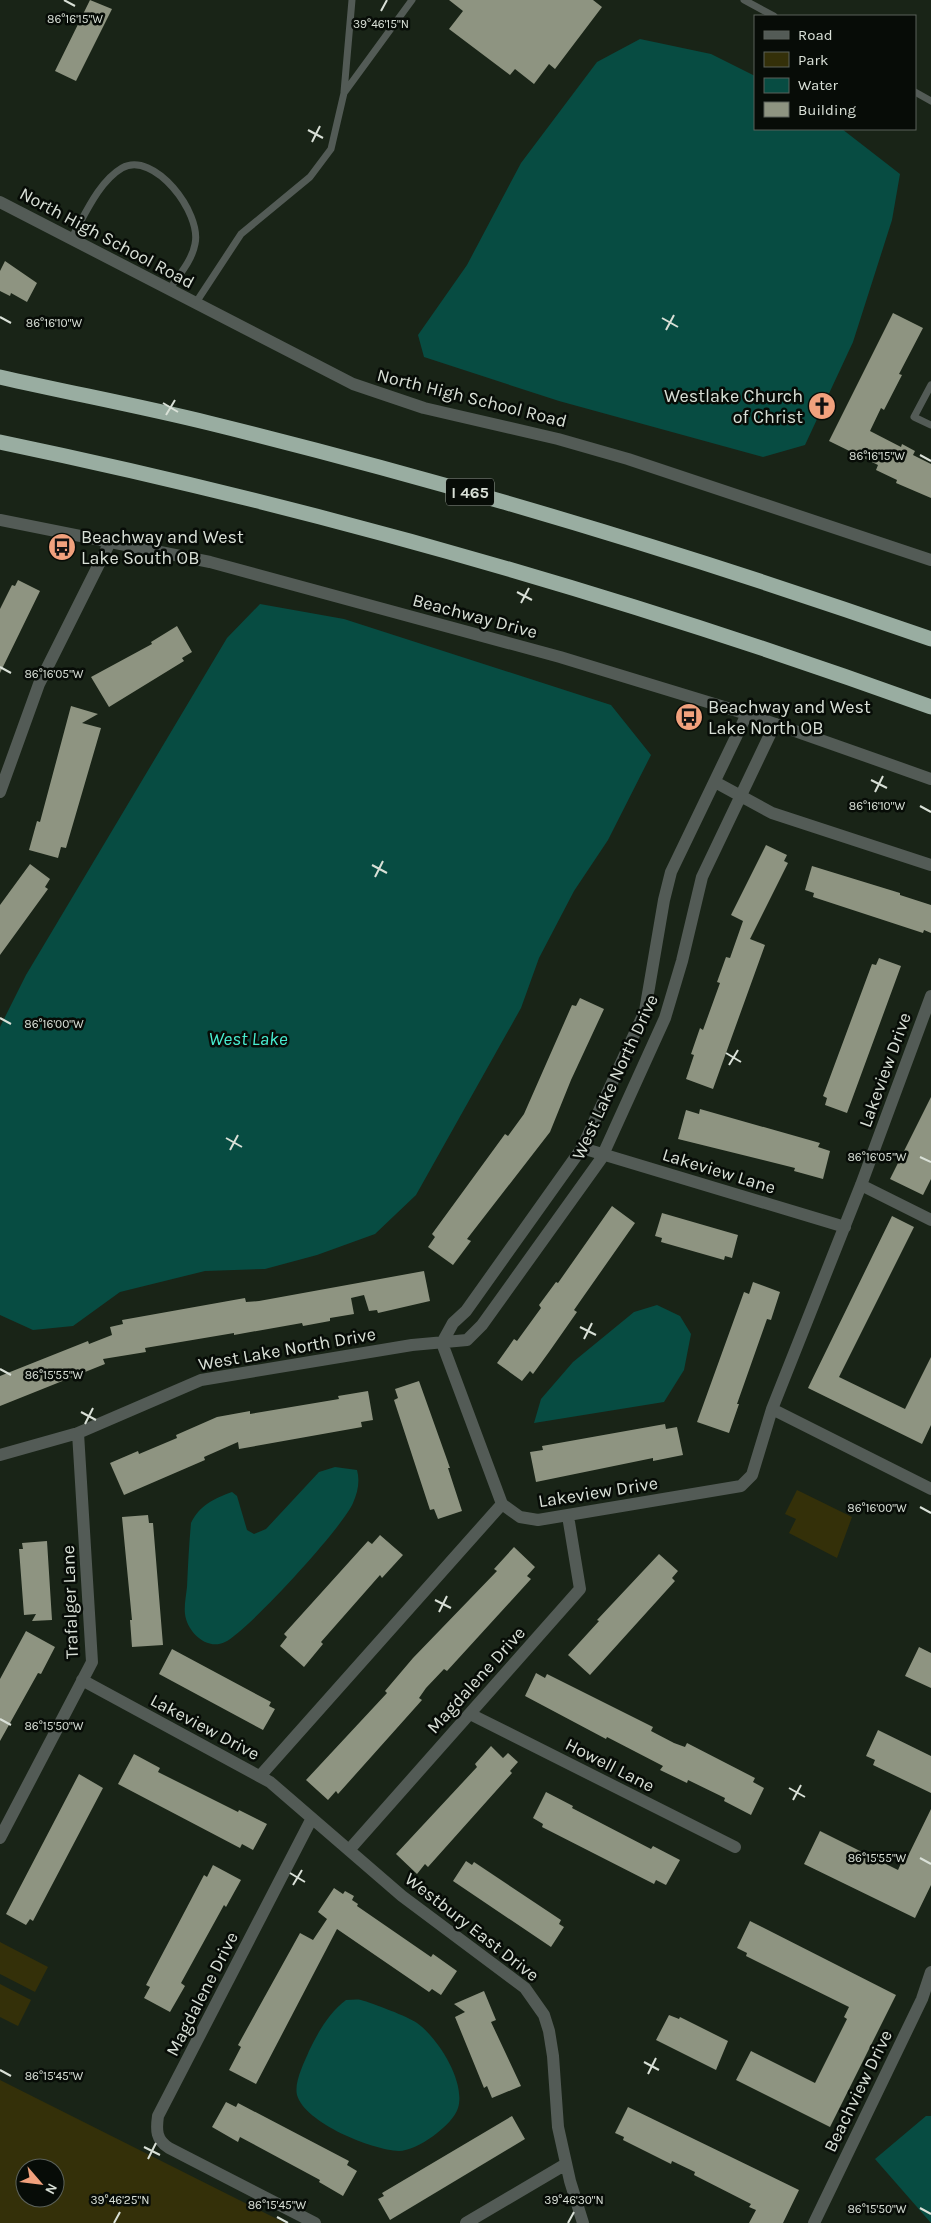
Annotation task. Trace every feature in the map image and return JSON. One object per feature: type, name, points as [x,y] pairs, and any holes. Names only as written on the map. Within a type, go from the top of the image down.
[{"type":"highway","name":"I 465","points":[[0,378],[208,423],[476,494],[616,534],[931,639]]},
{"type":"highway","points":[[0,442],[166,478],[277,505],[484,561],[772,651],[931,707]]},
{"type":"street","name":"North High School Road","points":[[0,202],[330,375],[384,397],[590,447],[931,560]]},
{"type":"street","name":"Beachway Drive","points":[[0,520],[210,562],[541,652],[747,714],[931,779]]},
{"type":"street","points":[[0,792],[39,684],[110,542]]},
{"type":"street","name":"West Lake North Drive","points":[[442,1343],[453,1324],[466,1311],[582,1148],[645,1011],[670,878],[687,835],[715,782],[747,714]]},
{"type":"street","name":"West Lake North Drive","points":[[0,1455],[78,1433],[201,1380],[412,1345],[467,1340],[482,1325],[603,1154],[665,1018],[682,962],[698,889],[711,854],[775,724]]},
{"type":"street","points":[[715,782],[772,813],[931,865]]},
{"type":"street","name":"Lakeview Drive","points":[[82,1680],[260,1776],[502,1504],[512,1513],[529,1520],[568,1516],[741,1486],[752,1475],[772,1409],[845,1227],[931,996]]},
{"type":"street","name":"Lakeview Lane","points":[[582,1148],[845,1227]]},
{"type":"street","points":[[861,1185],[931,1220]]},
{"type":"street","points":[[442,1343],[502,1504]]},
{"type":"street","points":[[772,1409],[930,1487]]},
{"type":"street","name":"Trafalger Lane","points":[[0,1838],[5,1816],[92,1662],[78,1433]]},
{"type":"street","name":"Magdalene Drive","points":[[348,1850],[580,1589],[568,1516]]},
{"type":"street","name":"Howell Lane","points":[[470,1714],[735,1847]]},
{"type":"street","points":[[260,1776],[270,1782],[312,1818]]},
{"type":"street","name":"Magdalene Drive","points":[[312,1818],[158,2116],[157,2134],[169,2148],[315,2223]]},
{"type":"street","name":"Westbury East Drive","points":[[312,1818],[402,1896],[519,1982],[536,2001],[549,2031],[553,2056],[558,2127],[566,2164],[583,2223]]},
{"type":"street","name":"Beachview Drive","points":[[814,2223],[922,1999],[931,1972]]},
{"type":"street","points":[[466,2223],[566,2164]]},
{"type":"lane","points":[[195,304],[241,234],[310,177],[331,149],[344,93],[352,0]]},
{"type":"lane","points":[[344,93],[412,0]]},
{"type":"lane","points":[[744,0],[772,15]]},
{"type":"lane","points":[[916,93],[931,101]]},
{"type":"lane","points":[[71,239],[97,194],[110,178],[121,169],[130,165],[141,165],[167,181],[185,202],[195,224],[196,244],[188,261],[169,290]]},
{"type":"lane","points":[[931,385],[914,417],[931,426]]},
{"type":"green space","points":[[797,1490],[852,1517],[837,1558],[789,1533],[796,1519],[785,1514]]},
{"type":"green space","points":[[0,1942],[48,1967],[35,1992],[0,1974]]},
{"type":"green space","points":[[0,1984],[31,2000],[18,2026],[0,2017]]},
{"type":"green space","points":[[0,2080],[285,2223],[0,2223]]},
{"type":"water","points":[[640,39],[711,54],[754,76],[754,130],[843,130],[900,174],[892,220],[853,342],[805,445],[763,457],[559,401],[424,357],[418,335],[467,265],[521,163],[597,62]]},
{"type":"water","name":"West Lake","points":[[260,604],[344,619],[611,705],[651,755],[608,840],[574,891],[539,958],[521,1008],[416,1195],[375,1234],[317,1255],[265,1269],[205,1271],[120,1292],[73,1326],[33,1330],[0,1315],[0,1027],[26,975],[227,638]]},
{"type":"water","points":[[657,1305],[680,1316],[691,1334],[684,1370],[664,1402],[534,1423],[541,1399],[573,1362],[634,1312]]},
{"type":"water","points":[[335,1467],[357,1470],[358,1482],[353,1503],[332,1533],[273,1600],[237,1634],[218,1644],[211,1644],[199,1638],[190,1627],[185,1611],[191,1523],[195,1517],[203,1507],[213,1500],[232,1492],[237,1496],[247,1530],[254,1534],[266,1529],[319,1472]]},
{"type":"water","points":[[346,2000],[361,2000],[413,2020],[433,2039],[448,2061],[458,2086],[458,2108],[455,2115],[442,2129],[415,2147],[399,2151],[387,2149],[373,2146],[341,2133],[313,2115],[303,2105],[297,2095],[298,2079],[312,2044],[329,2017]]},
{"type":"water","points":[[926,2116],[931,2116],[931,2223],[875,2159]]},
{"type":"building","points":[[90,0],[112,9],[76,81],[55,71]]},
{"type":"building","points":[[449,0],[593,0],[602,7],[555,69],[549,64],[534,84],[515,69],[510,75],[449,29],[463,11]]},
{"type":"building","points":[[5,261],[37,283],[27,302],[11,293],[10,296],[0,291],[0,271]]},
{"type":"building","points":[[893,313],[923,328],[899,374],[902,375],[884,410],[881,408],[870,431],[901,447],[902,444],[915,451],[913,455],[931,464],[931,498],[896,483],[897,480],[876,470],[878,465],[829,441]]},
{"type":"building","points":[[18,580],[40,591],[0,673],[0,609],[12,585],[15,586]]},
{"type":"building","points":[[177,626],[192,652],[182,658],[184,661],[109,707],[91,677],[152,644],[151,642]]},
{"type":"building","points":[[71,706],[98,714],[82,723],[101,728],[66,848],[61,847],[58,858],[29,850],[37,821],[40,822]]},
{"type":"building","points":[[766,845],[787,855],[784,861],[788,863],[750,939],[765,945],[713,1089],[686,1079],[694,1055],[691,1054],[700,1028],[703,1030],[720,983],[717,982],[726,957],[730,958],[743,921],[731,915]]},
{"type":"building","points":[[30,864],[50,879],[45,887],[48,889],[0,955],[0,905]]},
{"type":"building","points":[[812,866],[900,893],[900,895],[931,905],[931,933],[924,930],[923,933],[813,897],[814,893],[805,890]]},
{"type":"building","points":[[879,958],[901,966],[847,1113],[825,1105],[827,1098],[823,1096],[872,964],[876,965]]},
{"type":"building","points":[[580,998],[604,1009],[571,1080],[550,1132],[467,1239],[471,1241],[453,1265],[428,1247],[435,1237],[432,1234],[505,1134],[508,1136],[524,1114],[572,1005],[576,1006]]},
{"type":"building","points":[[931,1097],[931,1179],[923,1195],[890,1179]]},
{"type":"building","points":[[700,1109],[820,1143],[818,1147],[830,1151],[823,1179],[794,1171],[795,1168],[678,1139],[686,1110],[699,1114]]},
{"type":"building","points":[[612,1206],[635,1223],[574,1310],[577,1312],[549,1352],[533,1374],[530,1371],[522,1381],[497,1363],[514,1339],[517,1341],[541,1308],[539,1305],[556,1282],[558,1283]]},
{"type":"building","points":[[662,1213],[738,1235],[732,1258],[725,1256],[724,1260],[661,1242],[662,1238],[655,1236]]},
{"type":"building","points":[[892,1216],[914,1227],[839,1377],[905,1409],[931,1357],[931,1425],[922,1444],[808,1388]]},
{"type":"building","points":[[424,1271],[430,1301],[378,1313],[377,1310],[369,1311],[364,1295],[351,1298],[354,1314],[330,1318],[330,1321],[303,1326],[302,1323],[145,1348],[146,1352],[103,1359],[105,1364],[0,1406],[0,1376],[88,1341],[89,1344],[112,1335],[110,1327],[123,1324],[122,1320],[245,1298],[246,1302],[259,1301]]},
{"type":"building","points":[[753,1282],[780,1292],[771,1320],[767,1319],[737,1404],[739,1404],[729,1433],[697,1422],[744,1292],[749,1294]]},
{"type":"building","points":[[419,1381],[450,1468],[448,1468],[462,1511],[438,1519],[434,1509],[430,1510],[394,1400],[398,1398],[395,1389]]},
{"type":"building","points":[[368,1391],[373,1420],[361,1422],[362,1427],[239,1449],[238,1442],[204,1457],[205,1460],[124,1495],[110,1463],[138,1451],[139,1454],[177,1438],[176,1435],[217,1417],[250,1411],[250,1414],[339,1399],[338,1396]]},
{"type":"building","points":[[665,1424],[666,1429],[677,1427],[683,1455],[653,1461],[653,1458],[536,1482],[530,1452],[543,1450],[542,1446]]},
{"type":"building","points":[[148,1515],[149,1523],[153,1523],[163,1645],[132,1647],[130,1620],[132,1620],[122,1517]]},
{"type":"building","points":[[380,1535],[403,1555],[382,1578],[380,1575],[321,1642],[323,1644],[304,1667],[280,1646],[287,1637],[284,1634],[368,1541],[372,1544]]},
{"type":"building","points":[[47,1541],[52,1620],[32,1621],[36,1614],[24,1615],[19,1549],[23,1549],[22,1543]]},
{"type":"building","points":[[514,1547],[535,1567],[527,1576],[531,1579],[447,1671],[444,1669],[426,1688],[419,1698],[422,1700],[338,1794],[336,1791],[328,1800],[306,1780],[387,1693],[385,1691],[413,1658],[497,1571],[494,1569]]},
{"type":"building","points":[[659,1554],[678,1571],[672,1578],[675,1581],[590,1675],[568,1655],[599,1621],[597,1620]]},
{"type":"building","points":[[26,1631],[55,1647],[41,1674],[38,1673],[0,1741],[0,1679]]},
{"type":"building","points":[[919,1647],[931,1653],[931,1688],[905,1676]]},
{"type":"building","points":[[172,1649],[271,1702],[269,1706],[275,1709],[263,1730],[159,1674]]},
{"type":"building","points":[[536,1673],[545,1678],[547,1674],[653,1727],[651,1731],[674,1743],[685,1747],[687,1743],[755,1778],[753,1782],[764,1788],[751,1815],[724,1801],[725,1798],[688,1780],[687,1783],[660,1770],[663,1766],[607,1737],[606,1739],[525,1696]]},
{"type":"building","points":[[878,1730],[931,1756],[931,1793],[873,1765],[875,1760],[866,1756]]},
{"type":"building","points":[[491,1746],[503,1758],[508,1753],[518,1762],[510,1771],[512,1773],[428,1867],[425,1864],[417,1874],[396,1854],[477,1767],[475,1764]]},
{"type":"building","points":[[134,1754],[160,1768],[158,1772],[238,1812],[239,1810],[267,1824],[253,1850],[242,1844],[240,1848],[118,1784]]},
{"type":"building","points":[[79,1774],[103,1788],[33,1921],[30,1919],[26,1925],[6,1914]]},
{"type":"building","points":[[546,1792],[573,1806],[572,1808],[651,1849],[653,1846],[680,1860],[666,1885],[656,1880],[654,1884],[542,1827],[543,1824],[533,1818]]},
{"type":"building","points":[[931,1809],[931,1885],[915,1918],[804,1864],[820,1831],[898,1870],[903,1859],[906,1860]]},
{"type":"building","points":[[466,1861],[472,1865],[474,1862],[561,1920],[559,1924],[564,1927],[551,1947],[453,1881]]},
{"type":"building","points":[[213,1865],[241,1880],[226,1907],[224,1905],[181,1983],[185,1986],[170,2012],[144,1998],[150,1987],[146,1985],[204,1875],[207,1877]]},
{"type":"building","points":[[334,1888],[343,1894],[345,1891],[354,1896],[352,1900],[358,1904],[357,1906],[431,1957],[433,1954],[457,1971],[441,1995],[432,1989],[429,1992],[337,1929],[256,2084],[229,2070],[241,2047],[238,2045],[300,1933],[313,1940],[327,1919],[318,1912]]},
{"type":"building","points":[[750,1921],[896,1995],[830,2127],[736,2080],[751,2051],[815,2083],[847,2019],[844,2017],[849,2007],[746,1956],[747,1953],[737,1948]]},
{"type":"building","points":[[484,1991],[496,2020],[491,2022],[521,2086],[492,2098],[487,2086],[484,2088],[455,2017],[465,2012],[454,2004]]},
{"type":"building","points":[[669,2015],[679,2019],[680,2017],[728,2041],[716,2070],[656,2040]]},
{"type":"building","points":[[226,2102],[236,2107],[238,2103],[349,2161],[347,2165],[357,2171],[343,2196],[319,2182],[320,2180],[240,2137],[238,2142],[212,2127]]},
{"type":"building","points":[[628,2107],[799,2190],[783,2223],[749,2223],[756,2210],[749,2207],[751,2204],[694,2175],[695,2172],[672,2161],[671,2164],[623,2140],[624,2137],[615,2133]]},
{"type":"building","points":[[512,2116],[525,2139],[390,2220],[378,2199],[384,2196],[382,2193]]},
{"type":"place","name":"Westlake Church of Christ","points":[[822,406]]},
{"type":"place","name":"Beachway and West Lake South OB","points":[[62,547]]},
{"type":"place","name":"Beachway and West Lake North OB","points":[[689,717]]}]
